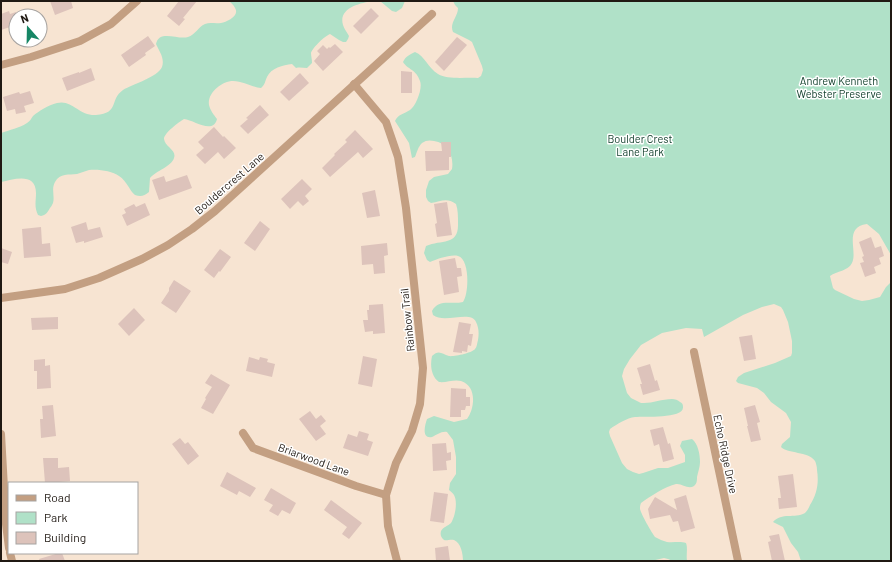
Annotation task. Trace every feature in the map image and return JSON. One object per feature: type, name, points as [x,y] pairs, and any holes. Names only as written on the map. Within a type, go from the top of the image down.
[{"type":"street","points":[[1,65],[31,57],[80,40],[111,24],[137,1]]},
{"type":"street","name":"Bouldercrest Lane","points":[[1,298],[65,289],[142,259],[168,245],[215,211],[432,14]]},
{"type":"street","name":"Rainbow Trail","points":[[354,84],[386,122],[398,157],[406,208],[423,368],[420,404],[412,431],[396,463],[386,496],[388,526],[397,561]]},
{"type":"street","name":"Echo Ridge Drive","points":[[694,352],[738,561]]},
{"type":"street","name":"Briarwood Lane","points":[[243,433],[253,448],[386,496]]},
{"type":"street","points":[[1,434],[8,540]]},
{"type":"green space","points":[[229,1],[373,1],[356,5],[347,10],[342,19],[343,26],[349,36],[346,42],[339,40],[330,34],[328,35],[319,42],[312,51],[312,63],[307,68],[296,68],[292,64],[285,65],[271,71],[261,88],[233,81],[224,83],[216,88],[210,96],[209,101],[210,109],[217,119],[215,124],[212,126],[207,126],[184,119],[169,131],[164,139],[166,144],[174,153],[173,161],[150,178],[149,192],[144,195],[135,195],[124,180],[116,174],[105,171],[89,170],[59,177],[53,187],[53,203],[46,214],[41,216],[38,215],[36,209],[35,186],[32,182],[23,178],[1,182],[1,133],[24,125],[41,110],[50,105],[62,102],[90,115],[108,112],[113,106],[116,98],[123,90],[151,77],[160,71],[163,61],[156,44],[161,37],[188,37],[193,35],[205,24],[221,23],[229,20],[236,14],[236,11],[234,6]]},
{"type":"green space","points":[[380,1],[405,1],[402,8],[396,12],[392,11]]},
{"type":"green space","points":[[453,1],[891,1],[891,255],[879,234],[867,224],[860,226],[853,234],[854,252],[852,263],[848,268],[830,276],[833,288],[835,290],[862,301],[880,297],[891,282],[891,561],[801,561],[798,552],[791,543],[783,527],[773,522],[780,517],[797,516],[805,513],[814,497],[818,479],[816,464],[812,458],[803,454],[788,451],[781,447],[782,444],[790,437],[791,422],[786,413],[771,402],[764,393],[757,388],[738,383],[736,381],[738,377],[744,373],[791,356],[792,341],[788,322],[781,307],[774,304],[743,315],[704,337],[702,329],[686,328],[662,333],[641,345],[624,369],[622,376],[627,393],[631,398],[641,403],[674,399],[683,405],[682,411],[671,415],[632,418],[610,429],[610,436],[622,463],[627,469],[639,474],[658,468],[668,468],[685,462],[685,455],[680,446],[682,441],[692,439],[698,449],[700,464],[697,482],[694,486],[690,487],[678,484],[672,485],[648,498],[641,503],[640,507],[642,515],[655,537],[667,542],[686,543],[687,561],[673,561],[664,558],[651,561],[463,561],[460,546],[456,541],[444,540],[442,538],[441,531],[451,523],[456,509],[454,494],[449,490],[450,483],[456,474],[456,457],[453,440],[447,432],[429,437],[425,434],[425,425],[427,419],[434,416],[454,422],[467,419],[472,409],[473,398],[470,388],[461,381],[456,380],[439,382],[436,380],[432,370],[432,356],[439,352],[449,356],[454,356],[473,350],[477,346],[478,331],[476,322],[469,317],[444,318],[433,315],[432,311],[435,307],[442,303],[463,302],[467,285],[465,263],[458,256],[440,258],[430,262],[427,260],[424,253],[426,246],[453,239],[458,230],[456,204],[446,200],[431,203],[426,197],[426,190],[429,181],[434,177],[448,174],[452,169],[451,155],[443,144],[428,140],[422,143],[415,157],[412,158],[409,143],[395,121],[399,115],[412,108],[417,101],[421,88],[420,81],[416,74],[403,62],[411,54],[415,52],[418,54],[432,69],[442,76],[452,78],[478,78],[481,76],[483,70],[482,66],[472,42],[453,32],[452,26],[458,8]]},
{"type":"building","points":[[50,1],[71,1],[73,8],[55,15]]},
{"type":"building","points":[[179,1],[197,1],[183,18],[185,19],[179,26],[167,16]]},
{"type":"building","points":[[371,8],[379,16],[361,34],[353,26]]},
{"type":"building","points":[[8,11],[8,28],[1,30],[1,14]]},
{"type":"building","points":[[148,36],[155,46],[145,53],[146,55],[129,67],[121,55]]},
{"type":"building","points":[[457,37],[467,45],[444,71],[435,62]]},
{"type":"building","points":[[335,44],[343,52],[323,71],[314,61],[320,54],[317,51],[323,45],[327,49]]},
{"type":"building","points":[[91,68],[95,80],[67,91],[62,78]]},
{"type":"building","points":[[401,71],[412,72],[412,93],[401,93]]},
{"type":"building","points":[[300,73],[309,83],[289,101],[280,92]]},
{"type":"building","points":[[30,91],[34,103],[24,106],[26,112],[16,114],[15,109],[7,111],[3,97],[19,92],[20,94]]},
{"type":"building","points":[[260,105],[269,115],[248,134],[240,126]]},
{"type":"building","points":[[214,127],[236,148],[224,159],[218,152],[205,164],[196,155],[204,148],[198,142]]},
{"type":"building","points":[[355,130],[373,149],[363,158],[358,152],[330,177],[322,168],[347,142],[345,140]]},
{"type":"building","points":[[441,142],[451,142],[449,170],[426,171],[425,151],[442,151]]},
{"type":"building","points":[[187,175],[192,188],[159,200],[152,180],[164,176],[166,182]]},
{"type":"building","points":[[302,179],[312,189],[305,196],[309,201],[303,206],[298,201],[290,209],[281,199]]},
{"type":"building","points":[[375,190],[380,216],[367,218],[362,193]]},
{"type":"building","points":[[447,202],[452,235],[437,237],[435,224],[437,223],[434,204]]},
{"type":"building","points":[[145,203],[150,215],[127,226],[122,215],[126,213],[124,209],[134,204],[136,207]]},
{"type":"building","points":[[260,221],[270,229],[255,251],[244,243]]},
{"type":"building","points":[[86,222],[88,230],[100,227],[103,237],[84,243],[84,241],[76,243],[71,227]]},
{"type":"building","points":[[41,227],[42,244],[50,243],[51,256],[24,258],[22,229]]},
{"type":"building","points":[[871,237],[875,248],[881,246],[884,256],[879,258],[881,264],[874,267],[876,273],[865,277],[860,263],[864,262],[862,257],[864,256],[859,242]]},
{"type":"building","points":[[387,243],[388,255],[384,256],[385,273],[374,274],[373,264],[362,265],[361,246]]},
{"type":"building","points":[[1,248],[12,252],[8,264],[1,262]]},
{"type":"building","points":[[220,249],[231,257],[214,278],[204,270]]},
{"type":"building","points":[[455,258],[457,268],[461,268],[462,276],[457,277],[459,292],[444,295],[439,261]]},
{"type":"building","points":[[174,280],[191,291],[176,313],[161,303]]},
{"type":"building","points":[[383,304],[385,333],[373,334],[373,331],[365,332],[363,320],[368,320],[367,310],[369,310],[369,305]]},
{"type":"building","points":[[134,308],[145,320],[129,336],[118,324]]},
{"type":"building","points":[[58,317],[58,329],[32,330],[31,318]]},
{"type":"building","points":[[459,322],[471,324],[469,334],[473,334],[471,346],[468,345],[467,352],[462,351],[462,353],[453,352]]},
{"type":"building","points":[[752,335],[756,359],[744,361],[739,337]]},
{"type":"building","points":[[363,356],[377,359],[372,387],[358,384]]},
{"type":"building","points":[[249,357],[259,360],[260,357],[268,359],[267,362],[275,364],[272,377],[246,371]]},
{"type":"building","points":[[45,359],[45,366],[50,365],[51,388],[37,389],[37,371],[34,371],[34,360]]},
{"type":"building","points":[[650,364],[655,381],[657,380],[660,390],[643,395],[640,384],[642,384],[637,368]]},
{"type":"building","points":[[211,374],[230,385],[213,414],[201,408],[212,387],[205,383]]},
{"type":"building","points":[[451,388],[466,389],[466,397],[470,397],[470,406],[466,406],[465,410],[461,410],[461,417],[450,417]]},
{"type":"building","points":[[53,405],[56,436],[41,438],[40,419],[43,419],[42,406]]},
{"type":"building","points":[[755,405],[760,422],[757,423],[761,440],[751,442],[744,408]]},
{"type":"building","points":[[310,411],[316,419],[321,415],[326,421],[320,426],[326,434],[316,441],[299,419]]},
{"type":"building","points":[[663,427],[668,444],[670,443],[674,459],[663,462],[659,444],[654,446],[650,430]]},
{"type":"building","points":[[359,431],[369,434],[367,440],[373,442],[368,456],[343,448],[348,434],[357,437]]},
{"type":"building","points":[[180,438],[185,444],[188,442],[199,456],[188,465],[172,444]]},
{"type":"building","points":[[446,443],[447,453],[451,452],[451,460],[446,461],[447,470],[433,471],[432,444]]},
{"type":"building","points":[[43,458],[58,458],[58,468],[69,467],[70,481],[45,482]]},
{"type":"building","points":[[227,472],[256,488],[250,497],[239,491],[237,495],[220,486]]},
{"type":"building","points":[[793,474],[797,507],[779,509],[778,498],[781,498],[778,476]]},
{"type":"building","points":[[271,488],[296,503],[290,514],[282,510],[278,516],[269,511],[273,505],[264,500]]},
{"type":"building","points":[[434,492],[448,494],[444,523],[430,521]]},
{"type":"building","points":[[686,495],[695,528],[681,532],[678,521],[673,522],[670,515],[650,519],[648,509],[655,497],[677,510],[674,499]]},
{"type":"building","points":[[331,500],[362,523],[349,539],[342,534],[347,527],[324,510]]},
{"type":"building","points":[[779,534],[785,561],[772,561],[768,542],[771,541],[769,536]]},
{"type":"building","points":[[448,546],[450,561],[436,561],[435,548]]},
{"type":"building","points":[[56,554],[62,554],[65,561],[40,561],[39,559]]},
{"type":"park label","name":"Andrew Kenneth Webster Preserve","points":[[839,86]]},
{"type":"park label","name":"Boulder Crest Lane Park","points":[[640,144]]}]
